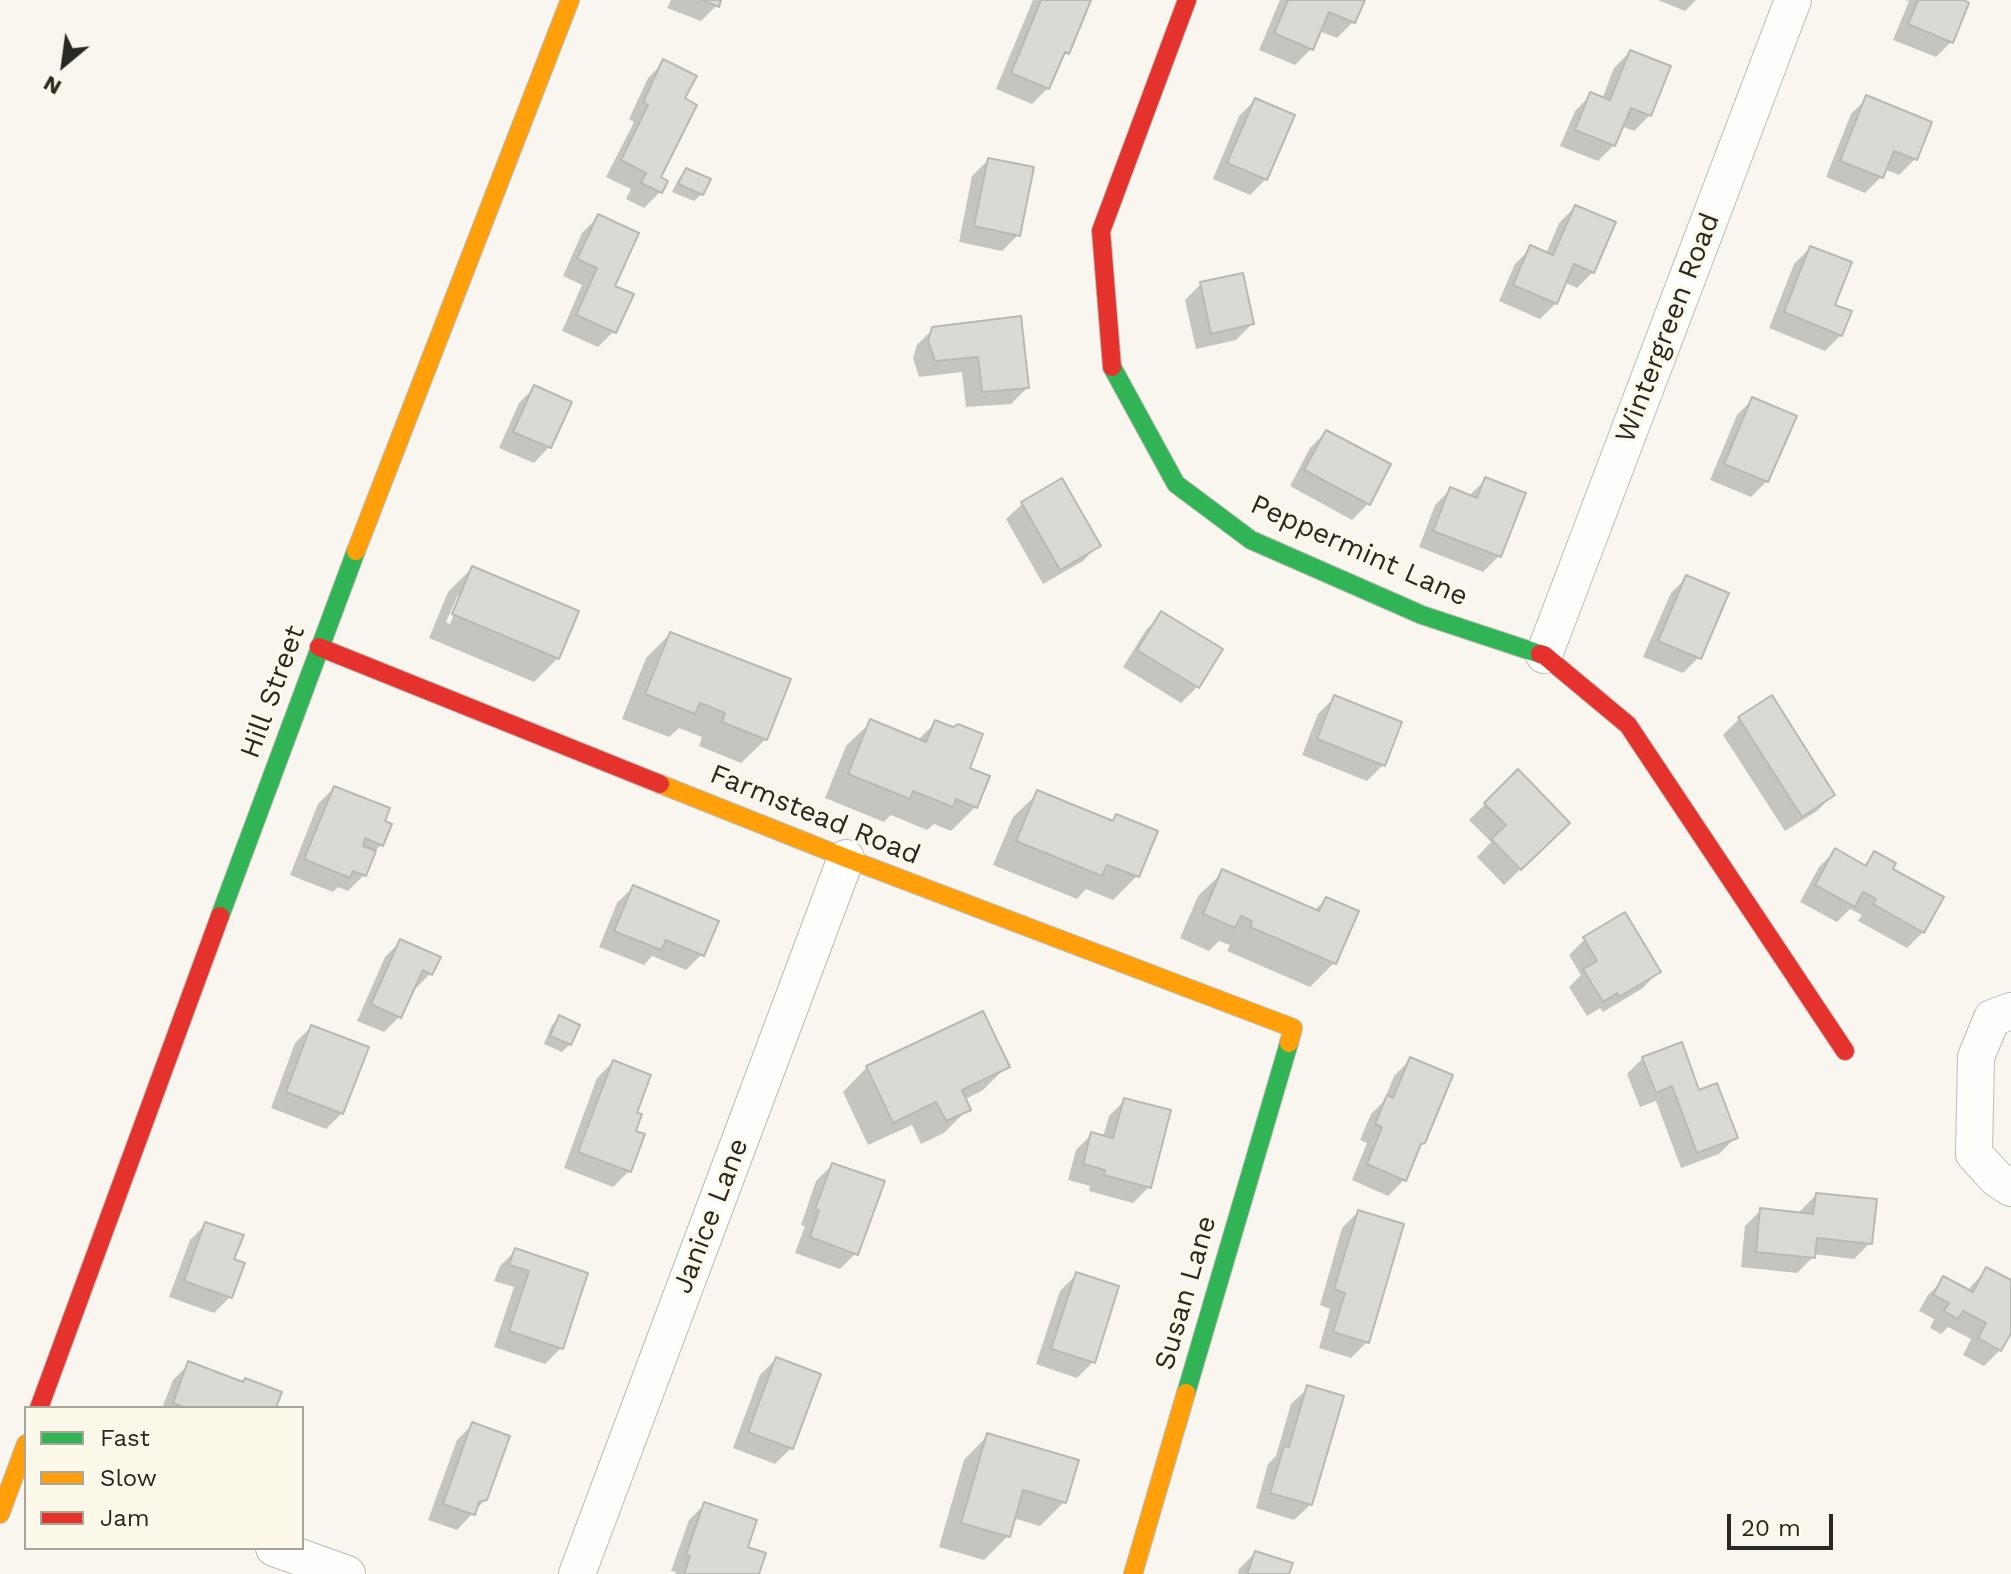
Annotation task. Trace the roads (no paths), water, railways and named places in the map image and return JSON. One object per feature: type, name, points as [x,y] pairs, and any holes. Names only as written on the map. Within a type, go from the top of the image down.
[{"type":"street","name":"Hill Street","points":[[40,1406],[319,647],[570,0]]},
{"type":"street","name":"Peppermint Lane","points":[[1187,0],[1101,231],[1112,367],[1176,484],[1251,540],[1422,615],[1544,655],[1628,725],[1845,1051]]},
{"type":"street","name":"Wintergreen Road","points":[[1544,655],[1793,0]]},
{"type":"street","name":"Farmstead Road","points":[[319,647],[846,858],[1293,1028]]},
{"type":"street","name":"Janice Lane","points":[[577,1574],[846,858]]},
{"type":"street","points":[[2011,1011],[1992,1018],[1976,1057],[1974,1154],[1997,1179],[2011,1188]]},
{"type":"street","name":"Susan Lane","points":[[1133,1574],[1293,1028]]},
{"type":"street","points":[[0,1514],[24,1453]]},
{"type":"street","points":[[280,1550],[347,1574]]}]
